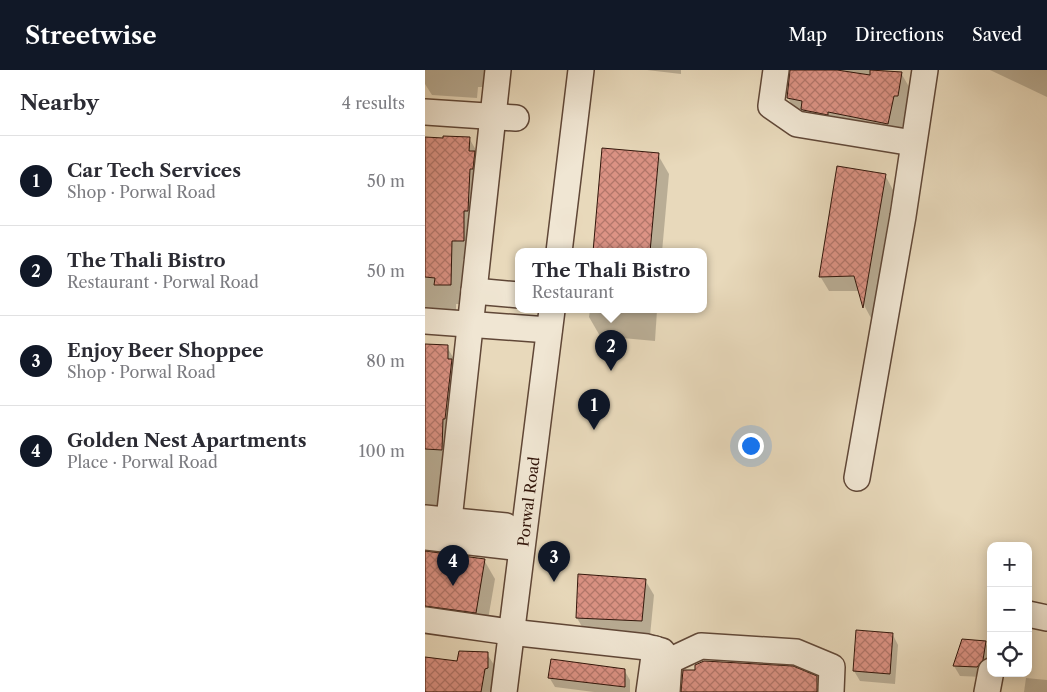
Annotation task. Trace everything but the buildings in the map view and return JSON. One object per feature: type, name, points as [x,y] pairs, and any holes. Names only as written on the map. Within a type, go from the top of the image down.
[{"type":"street","points":[[449,520],[474,291],[505,118],[498,70]]},
{"type":"street","points":[[559,248],[581,70]]},
{"type":"street","points":[[776,70],[771,106],[788,120],[797,124],[913,143]]},
{"type":"street","points":[[857,478],[925,70]]},
{"type":"street","points":[[425,112],[505,118]]},
{"type":"street","points":[[474,291],[515,295]]},
{"type":"street","points":[[425,321],[471,325],[551,320]]},
{"type":"street","name":"Porwal Road","points":[[504,692],[551,320]]},
{"type":"street","points":[[425,518],[506,526]]},
{"type":"street","points":[[425,538],[521,548]]},
{"type":"street","points":[[1032,615],[1047,618]]},
{"type":"street","points":[[425,620],[509,641]]},
{"type":"street","points":[[425,636],[509,641],[662,655],[701,646],[796,652],[832,667],[831,692]]},
{"type":"street","points":[[649,692],[662,655]]},
{"type":"street","points":[[662,655],[667,692]]},
{"type":"street","points":[[987,692],[990,677]]},
{"type":"place","name":"The Thali Bistro","points":[[611,371]]},
{"type":"place","name":"Car Tech Services","points":[[594,430]]},
{"type":"place","name":"Enjoy Beer Shoppee","points":[[554,582]]},
{"type":"place","name":"Golden Nest Apartments","points":[[453,586]]}]
